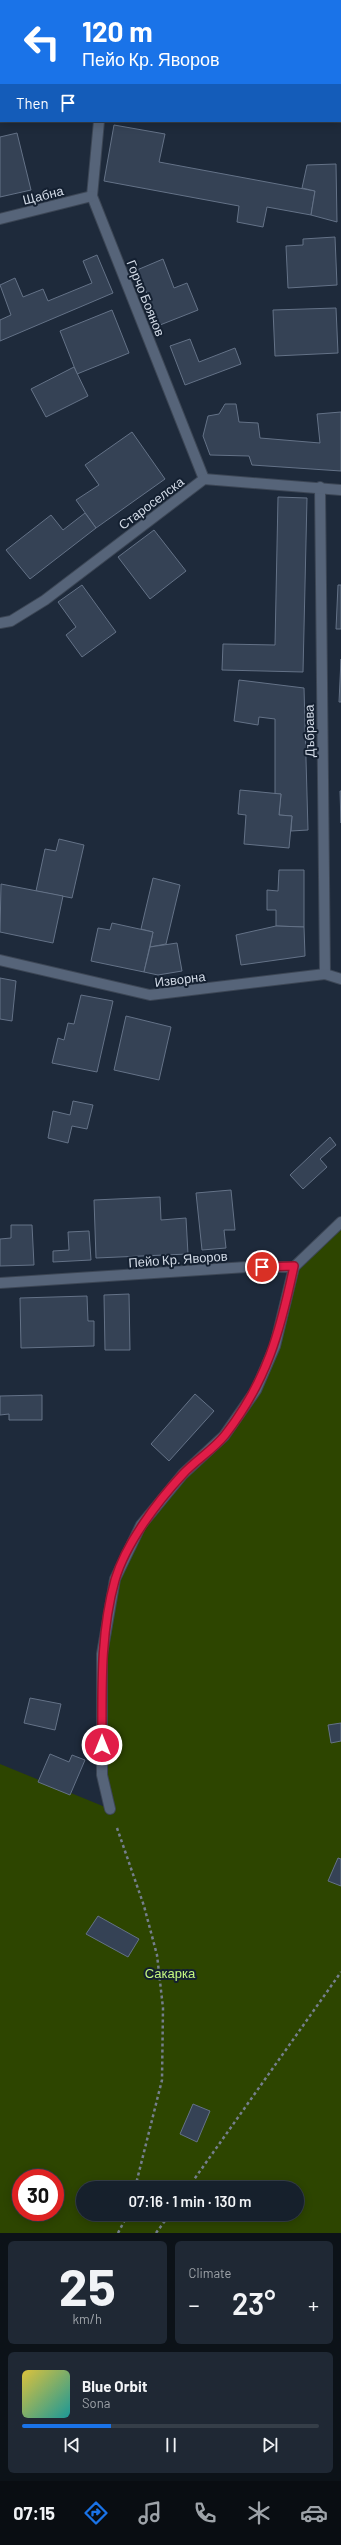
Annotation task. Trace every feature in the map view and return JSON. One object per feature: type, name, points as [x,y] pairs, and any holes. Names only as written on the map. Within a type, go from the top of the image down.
[{"type":"street","name":"Горчо Боянов","points":[[99,122],[92,196],[204,479]]},
{"type":"street","name":"Щабна","points":[[0,219],[92,196]]},
{"type":"street","name":"Староселска","points":[[0,623],[11,621],[45,600],[204,479],[320,487],[341,490]]},
{"type":"street","name":"Дъбрава","points":[[320,487],[325,974]]},
{"type":"street","name":"Изворна","points":[[0,960],[150,995],[325,974],[341,979]]},
{"type":"street","points":[[110,1809],[102,1775],[102,1654],[116,1579],[141,1525],[183,1474],[224,1436],[256,1390],[275,1346],[294,1266],[341,1222]]},
{"type":"street","name":"Пейо Кр. Яворов","points":[[0,1283],[247,1267],[294,1266]]},
{"type":"path","points":[[110,1809],[144,1906],[157,1955],[163,2008],[162,2080],[137,2181]]},
{"type":"path","points":[[193,2181],[341,1972]]},
{"type":"path","points":[[118,2233],[124,2221]]},
{"type":"path","points":[[156,2233],[165,2221]]},
{"type":"green space","name":"Сакарка","points":[[341,1222],[341,2233],[0,2233],[0,1764],[110,1809],[102,1775],[102,1654],[115,1579],[141,1525],[224,1436],[256,1390],[275,1346],[294,1267]]},
{"type":"building","points":[[114,125],[165,134],[159,162],[315,191],[311,215],[267,207],[263,227],[237,222],[239,206],[104,181]]},
{"type":"building","points":[[17,133],[31,190],[0,197],[0,137]]},
{"type":"building","points":[[336,164],[337,222],[311,215],[315,191],[302,188],[307,165]]},
{"type":"building","points":[[335,237],[337,285],[288,288],[286,246],[303,245],[303,239]]},
{"type":"building","points":[[97,255],[113,293],[0,341],[0,320],[11,315],[0,285],[15,278],[23,297],[43,289],[48,301],[92,283],[83,261]]},
{"type":"building","points":[[163,259],[174,288],[187,283],[198,310],[160,325],[137,270]]},
{"type":"building","points":[[336,308],[338,353],[275,356],[273,310]]},
{"type":"building","points":[[112,310],[129,353],[77,374],[60,331]]},
{"type":"building","points":[[190,339],[199,362],[235,348],[241,364],[185,385],[170,346]]},
{"type":"building","points":[[74,367],[88,396],[46,417],[31,389]]},
{"type":"building","points":[[225,404],[236,404],[239,422],[258,423],[260,438],[320,443],[317,414],[341,412],[341,471],[252,465],[249,456],[210,455],[203,436],[208,416],[219,414]]},
{"type":"building","points":[[132,432],[165,479],[96,528],[76,500],[99,485],[85,465]]},
{"type":"building","points":[[278,497],[307,498],[303,672],[222,670],[223,644],[275,645]]},
{"type":"building","points":[[85,513],[96,528],[30,579],[6,550],[51,515],[63,530]]},
{"type":"building","points":[[154,530],[186,571],[150,599],[118,557]]},
{"type":"building","points":[[82,585],[116,632],[82,657],[66,635],[76,627],[58,602]]},
{"type":"building","points":[[338,585],[341,585],[341,629],[336,629]]},
{"type":"building","points":[[341,659],[341,702],[339,702]]},
{"type":"building","points":[[239,680],[304,688],[308,830],[291,831],[292,816],[279,815],[281,794],[275,794],[275,719],[259,717],[258,725],[234,721]]},
{"type":"building","points":[[240,790],[281,794],[279,815],[292,816],[289,848],[244,844],[246,815],[238,814]]},
{"type":"building","points":[[340,791],[341,791],[341,823]]},
{"type":"building","points":[[59,839],[84,845],[72,898],[36,891],[45,849],[56,851]]},
{"type":"building","points":[[279,870],[304,870],[304,927],[276,926],[276,910],[267,910],[267,890],[278,891]]},
{"type":"building","points":[[153,878],[180,885],[166,944],[150,947],[153,932],[141,929]]},
{"type":"building","points":[[1,884],[63,896],[53,943],[0,932]]},
{"type":"building","points":[[112,923],[153,932],[144,972],[91,961],[98,928],[110,930]]},
{"type":"building","points":[[276,926],[304,927],[305,956],[241,965],[236,935]]},
{"type":"building","points":[[177,943],[182,971],[158,975],[144,972],[150,947]]},
{"type":"building","points":[[0,978],[16,981],[12,1021],[0,1019]]},
{"type":"building","points":[[81,995],[113,1001],[97,1072],[52,1063],[58,1038],[64,1040],[68,1023],[74,1024]]},
{"type":"building","points":[[126,1016],[171,1027],[159,1080],[114,1070]]},
{"type":"building","points":[[73,1101],[93,1105],[87,1129],[72,1126],[68,1143],[48,1138],[53,1111],[70,1115]]},
{"type":"building","points":[[330,1137],[336,1145],[320,1159],[327,1167],[303,1189],[290,1175]]},
{"type":"building","points":[[231,1190],[235,1230],[224,1230],[226,1248],[202,1250],[196,1193]]},
{"type":"building","points":[[160,1197],[161,1220],[186,1218],[188,1254],[96,1258],[94,1200]]},
{"type":"building","points":[[11,1225],[32,1225],[34,1265],[0,1266],[0,1239],[11,1238]]},
{"type":"building","points":[[89,1231],[91,1260],[53,1262],[53,1251],[69,1250],[68,1232]]},
{"type":"building","points":[[129,1294],[130,1350],[105,1350],[104,1295]]},
{"type":"building","points":[[87,1296],[88,1321],[94,1321],[94,1346],[21,1348],[20,1298]]},
{"type":"building","points":[[195,1394],[214,1411],[169,1461],[151,1444]]},
{"type":"building","points":[[42,1395],[42,1420],[9,1420],[9,1414],[0,1415],[0,1396]]},
{"type":"building","points":[[30,1698],[61,1704],[55,1730],[24,1723]]},
{"type":"building","points":[[341,1723],[341,1741],[331,1743],[328,1725]]},
{"type":"building","points":[[50,1754],[69,1762],[72,1755],[85,1760],[70,1795],[38,1782]]},
{"type":"building","points":[[338,1858],[341,1859],[341,1886],[328,1881]]},
{"type":"building","points":[[98,1916],[139,1939],[128,1957],[86,1934]]},
{"type":"building","points":[[193,2104],[210,2111],[197,2142],[180,2134]]},
{"type":"route","points":[[102,1745],[102,1654],[116,1579],[141,1525],[183,1474],[224,1436],[256,1390],[275,1346],[294,1266],[262,1267]]}]
